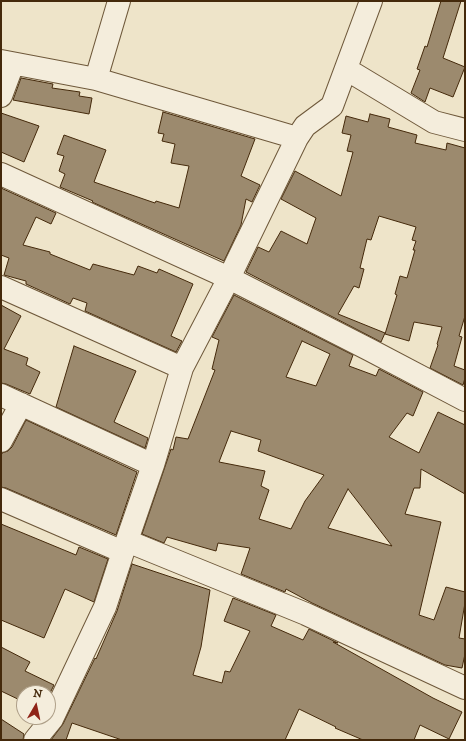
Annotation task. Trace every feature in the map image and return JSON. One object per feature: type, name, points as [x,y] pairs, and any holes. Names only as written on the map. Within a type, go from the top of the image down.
[{"type":"street","points":[[96,79],[119,1]]},
{"type":"street","points":[[35,740],[52,719],[106,607],[153,466],[182,368],[229,278],[297,138],[305,126],[332,106],[372,1]]},
{"type":"street","points":[[1,96],[7,62],[96,79],[297,138]]},
{"type":"street","points":[[346,69],[434,122],[465,130]]},
{"type":"street","points":[[1,174],[229,278],[465,400]]},
{"type":"street","points":[[1,287],[182,368]]},
{"type":"street","points":[[1,395],[153,466]]},
{"type":"street","points":[[1,441],[21,404]]},
{"type":"street","points":[[1,499],[306,614],[465,688]]},
{"type":"building","points":[[441,1],[461,1],[443,58],[465,67],[453,97],[430,88],[425,102],[411,93],[420,70],[417,69],[425,46],[427,47]]},
{"type":"building","points":[[21,78],[53,84],[52,88],[80,92],[79,96],[92,98],[89,114],[13,100]]},
{"type":"building","points":[[163,112],[255,139],[241,176],[260,185],[252,202],[246,199],[241,225],[224,261],[60,187],[65,174],[59,171],[64,156],[57,154],[64,135],[106,150],[94,182],[155,203],[156,201],[179,208],[189,166],[171,163],[175,144],[162,141],[164,134],[158,133]]},
{"type":"building","points":[[1,113],[39,126],[24,162],[1,152]]},
{"type":"building","points":[[370,114],[390,119],[388,127],[417,135],[415,143],[446,150],[447,143],[465,148],[465,316],[459,336],[462,337],[454,366],[465,370],[463,385],[430,368],[438,345],[442,327],[414,322],[409,341],[385,334],[397,295],[395,294],[400,276],[407,278],[415,250],[413,250],[416,241],[412,240],[416,227],[379,216],[371,240],[367,239],[360,268],[364,269],[359,288],[354,286],[338,314],[385,333],[381,342],[246,272],[258,247],[269,252],[281,231],[307,244],[316,218],[281,199],[295,171],[341,196],[353,152],[347,151],[351,135],[342,133],[346,116],[368,122]]},
{"type":"building","points":[[1,188],[56,213],[51,224],[36,217],[23,245],[50,252],[50,254],[90,270],[93,264],[134,275],[138,266],[157,273],[159,269],[193,284],[171,336],[182,341],[176,352],[85,311],[87,303],[73,298],[70,304],[26,284],[26,281],[4,275],[9,258],[1,255]]},
{"type":"building","points":[[234,295],[353,355],[349,366],[376,376],[379,369],[423,392],[413,416],[407,413],[389,437],[419,453],[438,412],[465,425],[465,494],[421,469],[420,488],[414,488],[405,514],[441,522],[419,615],[434,620],[446,587],[465,592],[465,603],[459,638],[465,639],[465,654],[462,668],[445,665],[312,603],[286,589],[285,592],[241,574],[250,548],[218,543],[216,551],[167,537],[164,543],[142,534],[171,449],[173,450],[176,437],[188,439],[215,370],[212,369],[219,340],[212,337]],"holes":[[[302,341],[330,354],[316,386],[286,377]],[[231,431],[261,440],[258,451],[324,475],[305,501],[291,529],[259,519],[269,490],[261,486],[265,471],[219,462]],[[348,489],[392,546],[328,528]]]},
{"type":"building","points":[[1,305],[21,316],[4,349],[28,358],[26,365],[40,372],[30,394],[1,383]]},
{"type":"building","points":[[74,346],[136,371],[114,422],[148,438],[145,448],[56,407]]},
{"type":"building","points":[[26,420],[137,472],[116,535],[1,487],[2,453],[8,451],[12,447]]},
{"type":"building","points":[[1,524],[76,555],[79,547],[108,559],[94,602],[65,589],[44,638],[1,620]]},
{"type":"building","points":[[132,564],[210,590],[201,647],[193,675],[222,683],[225,671],[230,672],[250,631],[224,621],[233,598],[276,615],[271,626],[303,640],[309,629],[338,643],[333,642],[433,698],[462,712],[449,739],[420,725],[414,740],[363,740],[335,728],[336,727],[299,709],[285,740],[122,740],[72,723],[66,740],[51,740],[63,724],[95,658],[96,659],[117,611]]},
{"type":"building","points":[[1,647],[30,662],[25,671],[54,685],[16,685],[16,698],[1,691]]},
{"type":"building","points":[[1,719],[24,734],[23,740],[1,740]]}]
